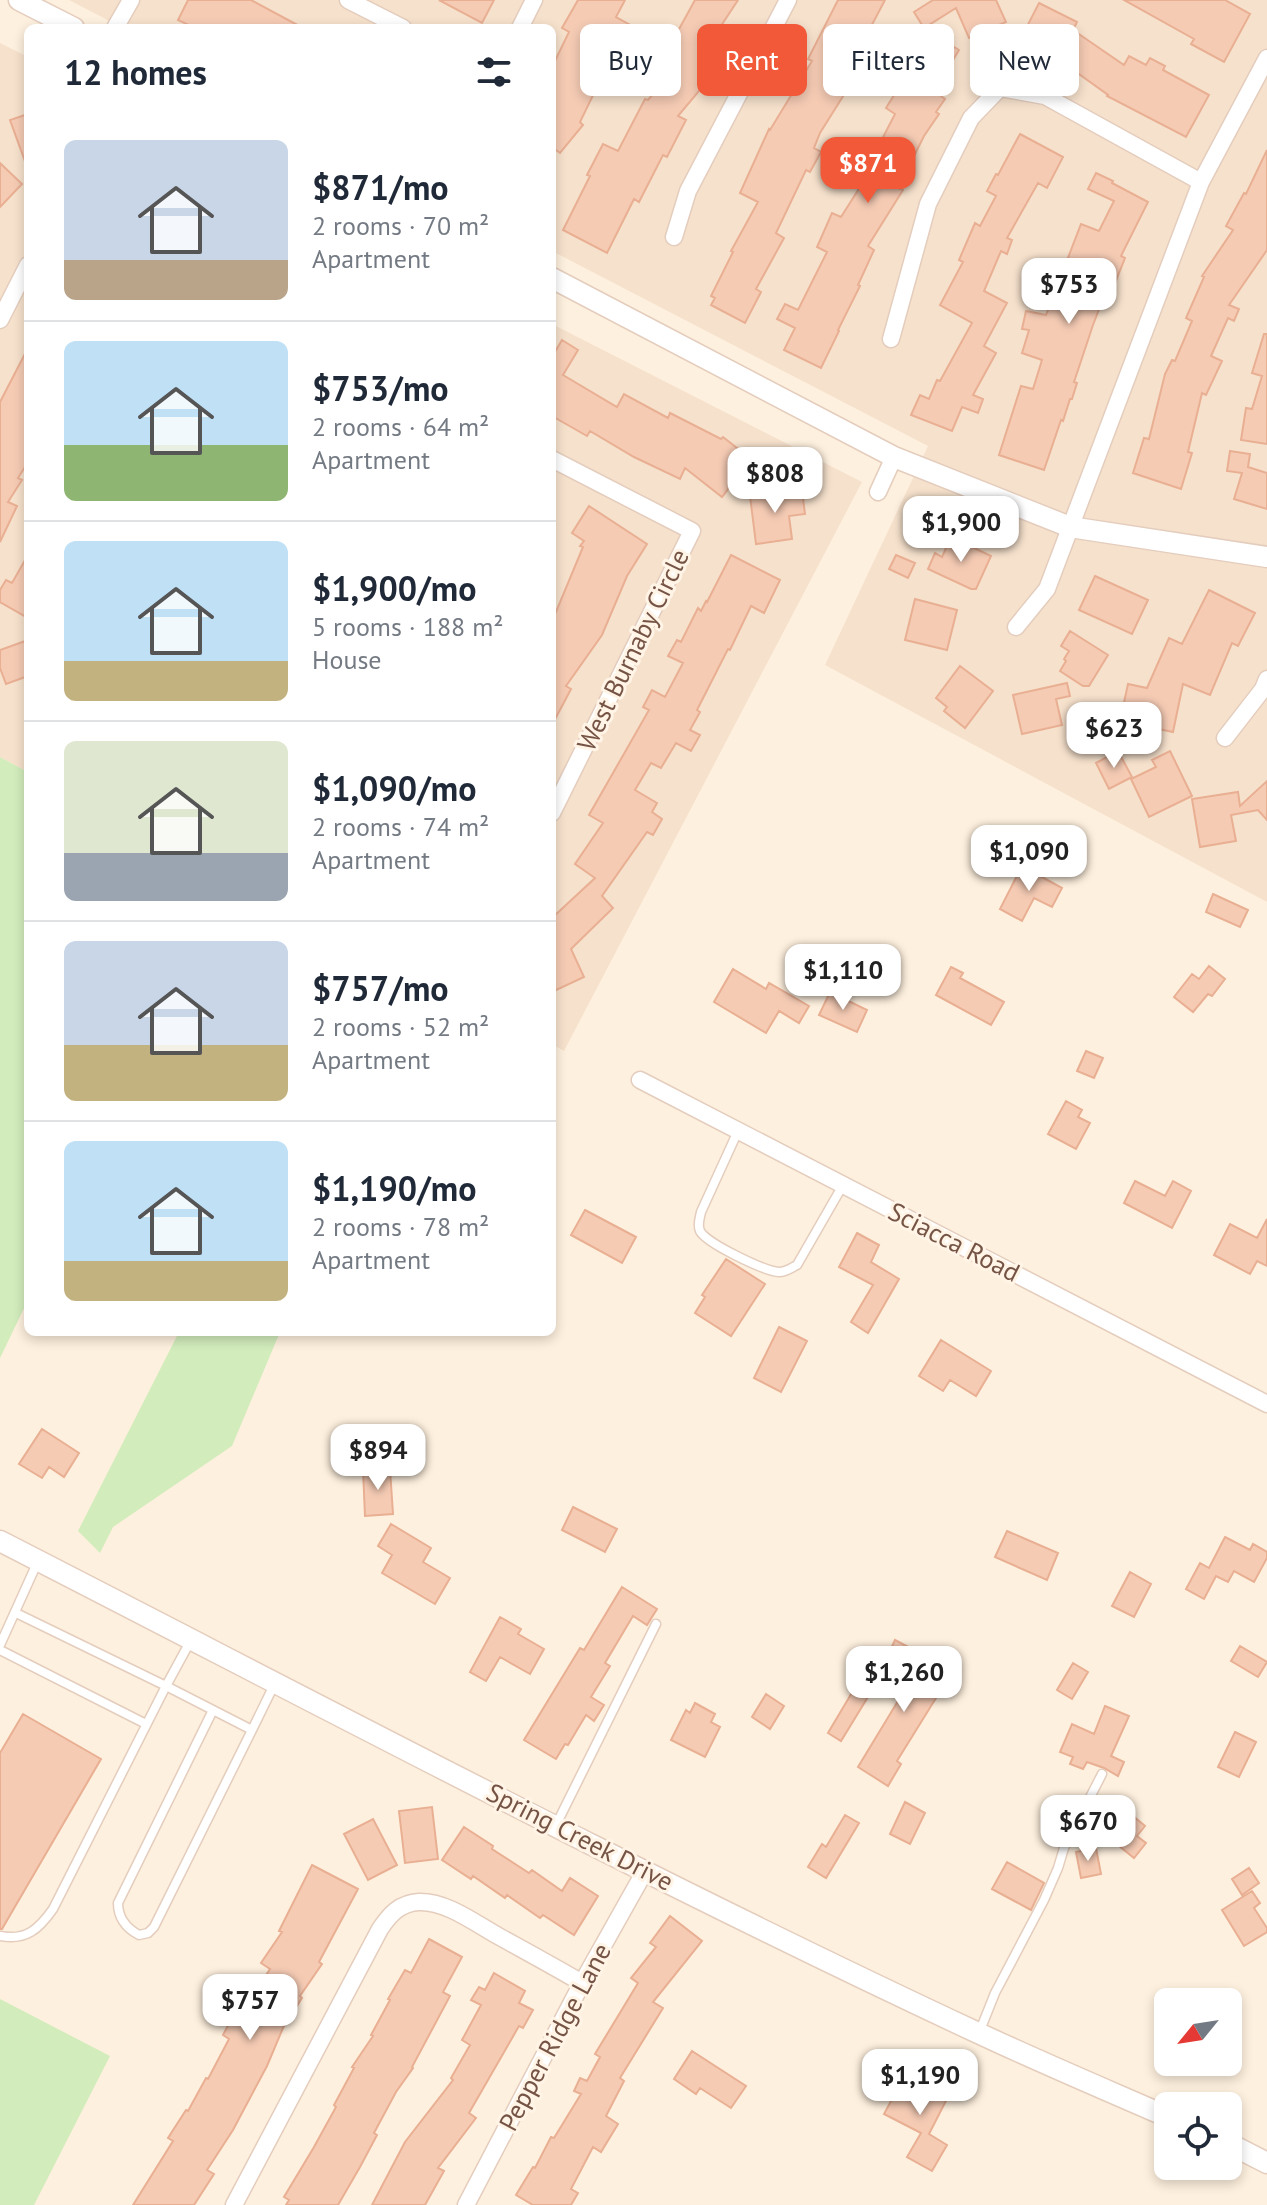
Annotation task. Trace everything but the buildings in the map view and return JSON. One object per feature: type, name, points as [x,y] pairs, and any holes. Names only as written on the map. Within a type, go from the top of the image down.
[{"type":"street","points":[[19,0],[66,24]]},
{"type":"street","points":[[117,24],[131,0]]},
{"type":"street","points":[[348,0],[395,24]]},
{"type":"street","points":[[522,24],[534,0]]},
{"type":"street","points":[[674,237],[688,191],[788,0]]},
{"type":"street","points":[[1016,627],[1047,589],[1201,182],[1267,58]]},
{"type":"street","points":[[891,339],[928,204],[971,118],[1000,88],[1045,96],[1201,182]]},
{"type":"street","points":[[0,320],[24,273]]},
{"type":"street","points":[[556,280],[894,457],[1070,527],[1267,557]]},
{"type":"street","points":[[878,492],[894,457]]},
{"type":"street","name":"West Burnaby Circle","points":[[556,461],[692,531],[556,805]]},
{"type":"street","points":[[1225,738],[1263,689],[1267,679]]},
{"type":"street","name":"Sciacca Road","points":[[640,1080],[1267,1404]]},
{"type":"street","name":"Spring Creek Drive","points":[[0,1541],[645,1871],[979,2033],[1154,2111]]},
{"type":"street","name":"Pepper Ridge Lane","points":[[466,2205],[582,1983],[645,1871]]},
{"type":"street","points":[[234,2205],[380,1929],[390,1915],[407,1904],[421,1902],[450,1910],[582,1983]]},
{"type":"street","points":[[1242,2150],[1267,2163]]},
{"type":"lane","points":[[738,1131],[698,1224],[700,1232],[709,1239],[743,1258],[779,1272],[797,1265],[843,1185]]},
{"type":"lane","points":[[38,1560],[0,1648],[146,1724]]},
{"type":"lane","points":[[16,1613],[252,1730]]},
{"type":"lane","points":[[556,1825],[656,1624]]},
{"type":"lane","points":[[0,1936],[26,1936],[44,1922],[53,1909],[192,1639]]},
{"type":"lane","points":[[213,1710],[118,1903],[123,1922],[139,1935],[148,1933],[154,1927],[276,1682]]},
{"type":"lane","points":[[979,2033],[995,1993],[1044,1900],[1064,1848],[1102,1774]]},
{"type":"shaded area","points":[[69,0],[1267,0],[1267,902],[825,665],[928,446],[556,253],[556,24],[115,24]]},
{"type":"shaded area","points":[[0,43],[24,55],[24,770],[0,757]]},
{"type":"shaded area","points":[[556,326],[862,482],[564,1051],[556,1046]]},
{"type":"green space","points":[[0,757],[24,770],[24,1308],[0,1358]]},
{"type":"green space","points":[[177,1336],[278,1336],[232,1446],[113,1527],[100,1553],[78,1531]]},
{"type":"green space","points":[[0,1999],[110,2056],[34,2205],[0,2205]]}]
